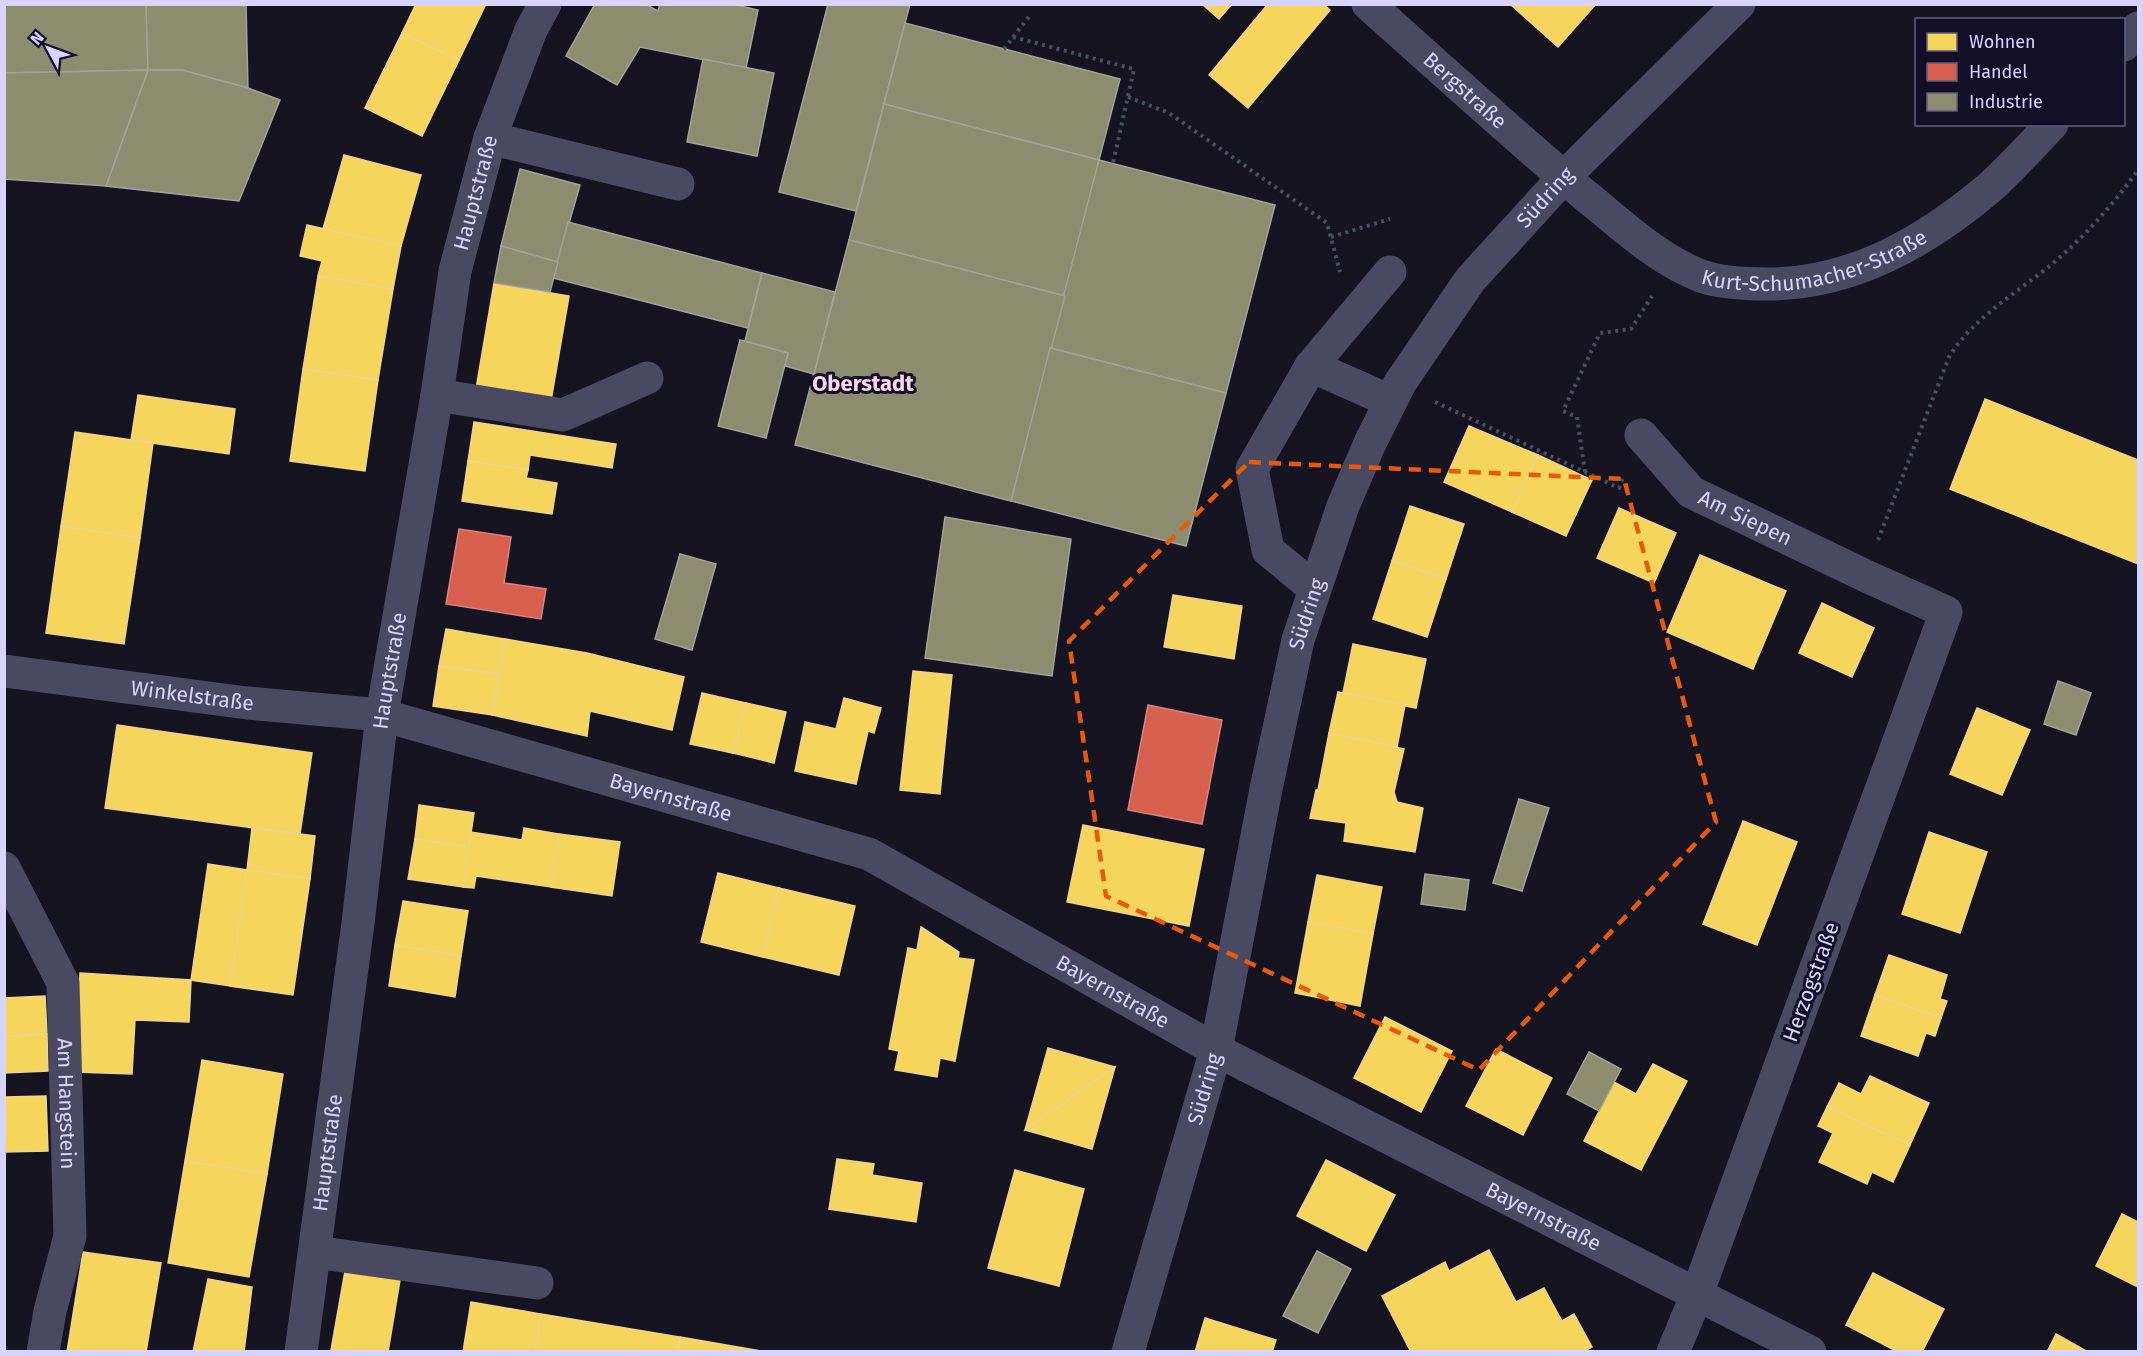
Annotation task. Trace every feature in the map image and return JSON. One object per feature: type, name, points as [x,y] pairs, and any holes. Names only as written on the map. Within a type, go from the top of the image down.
[{"type":"street","name":"Hauptstraße","points":[[301,1352],[382,715],[437,394],[455,271],[490,138],[531,30],[545,4]]},
{"type":"street","name":"Bergstraße","points":[[1368,4],[1564,177]]},
{"type":"street","name":"Südring","points":[[1128,1352],[1216,1050],[1298,640],[1343,506],[1395,392],[1470,280],[1564,177],[1739,4]]},
{"type":"street","points":[[2125,44],[2139,28]]},
{"type":"street","name":"Kurt-Schumacher-Straße","points":[[1564,177],[1634,235],[1675,264],[1703,277],[1760,284],[1791,284],[1826,278],[1866,266],[1904,248],[1942,225],[1989,188],[2050,126]]},
{"type":"street","points":[[490,138],[678,184]]},
{"type":"street","points":[[1315,589],[1268,549],[1252,469],[1311,366],[1390,272]]},
{"type":"street","points":[[1311,366],[1395,392]]},
{"type":"street","points":[[437,394],[563,415],[646,378]]},
{"type":"street","name":"Am Siepen","points":[[1641,435],[1691,492],[1868,578],[1946,612]]},
{"type":"street","name":"Herzogstraße","points":[[1673,1352],[1946,612]]},
{"type":"street","name":"Winkelstraße","points":[[4,670],[248,703],[382,715]]},
{"type":"street","name":"Bayernstraße","points":[[382,715],[869,854],[1216,1050],[1810,1352]]},
{"type":"street","name":"Am Hangstein","points":[[4,868],[63,983],[70,1236],[50,1311],[43,1352]]},
{"type":"street","points":[[315,1252],[537,1282]]},
{"type":"path","points":[[1004,50],[1031,14]]},
{"type":"path","points":[[1013,37],[1134,69],[1113,163]]},
{"type":"path","points":[[1128,97],[1169,113],[1327,223],[1352,318]]},
{"type":"path","points":[[1868,578],[1880,532],[1949,357],[1959,340],[2087,231],[2119,197],[2139,170]]},
{"type":"path","points":[[1331,237],[1390,219]]},
{"type":"path","points":[[1585,472],[1577,417],[1563,411],[1600,333],[1631,329],[1675,264]]},
{"type":"path","points":[[1395,392],[1452,411],[1619,488],[1641,435]]},
{"type":"highlighted area","points":[[1249,462],[1624,479],[1716,822],[1479,1070],[1106,896],[1069,641]]},
{"type":"building: Wohnen","points":[[416,4],[486,4],[459,60],[402,33]]},
{"type":"building: Wohnen","points":[[1202,4],[1232,4],[1219,19]]},
{"type":"building: Wohnen","points":[[1268,4],[1323,4],[1330,10],[1248,108],[1209,75]]},
{"type":"building: Wohnen","points":[[1510,4],[1596,4],[1558,47]]},
{"type":"building: Wohnen","points":[[402,33],[459,60],[422,136],[365,108]]},
{"type":"building: Wohnen","points":[[344,155],[421,175],[401,246],[323,229]]},
{"type":"building: Wohnen","points":[[307,225],[401,246],[393,289],[318,276],[322,261],[300,256]]},
{"type":"building: Wohnen","points":[[318,276],[393,289],[378,380],[303,369]]},
{"type":"building: Wohnen","points":[[494,283],[569,296],[551,401],[476,389]]},
{"type":"building: Wohnen","points":[[303,369],[378,380],[365,471],[290,461]]},
{"type":"building: Wohnen","points":[[138,395],[235,409],[229,454],[131,440]]},
{"type":"building: Wohnen","points":[[1985,399],[2138,460],[2138,564],[1950,489]]},
{"type":"building: Wohnen","points":[[474,422],[616,444],[612,468],[530,455],[528,470],[468,461]]},
{"type":"building: Wohnen","points":[[1469,426],[1538,455],[1512,512],[1444,482]]},
{"type":"building: Wohnen","points":[[75,432],[153,443],[140,538],[61,526]]},
{"type":"building: Wohnen","points":[[1538,455],[1592,480],[1566,536],[1512,512]]},
{"type":"building: Wohnen","points":[[468,461],[528,470],[526,478],[557,483],[552,514],[462,501]]},
{"type":"building: Wohnen","points":[[1410,506],[1464,524],[1446,579],[1392,561]]},
{"type":"building: Wohnen","points":[[1619,508],[1676,533],[1654,583],[1597,558]]},
{"type":"building: Wohnen","points":[[61,526],[140,538],[124,644],[46,633]]},
{"type":"building: Wohnen","points":[[1700,555],[1786,591],[1753,669],[1667,632]]},
{"type":"building: Wohnen","points":[[1392,561],[1446,579],[1427,637],[1373,619]]},
{"type":"building: Wohnen","points":[[1173,595],[1242,606],[1234,659],[1164,647]]},
{"type":"building: Wohnen","points":[[1822,603],[1874,628],[1852,677],[1799,653]]},
{"type":"building: Wohnen","points":[[446,629],[505,639],[499,674],[439,666]]},
{"type":"building: Wohnen","points":[[505,639],[587,653],[684,677],[672,730],[590,711],[587,736],[492,715]]},
{"type":"building: Wohnen","points":[[1353,644],[1426,659],[1416,708],[1343,693]]},
{"type":"building: Wohnen","points":[[439,666],[499,674],[492,715],[433,706]]},
{"type":"building: Wohnen","points":[[913,671],[952,675],[940,794],[900,790]]},
{"type":"building: Wohnen","points":[[1338,692],[1405,705],[1397,747],[1329,733]]},
{"type":"building: Wohnen","points":[[702,693],[746,703],[733,753],[690,744]]},
{"type":"building: Wohnen","points":[[844,698],[881,708],[874,733],[868,731],[856,784],[795,771],[805,722],[836,729]]},
{"type":"building: Wohnen","points":[[746,703],[786,712],[774,763],[733,753]]},
{"type":"building: Wohnen","points":[[1977,708],[2030,730],[2002,795],[1950,774]]},
{"type":"building: Wohnen","points":[[117,725],[312,753],[300,834],[105,808]]},
{"type":"building: Wohnen","points":[[1329,733],[1404,749],[1394,792],[1397,802],[1423,808],[1415,852],[1344,841],[1346,823],[1310,818]]},
{"type":"building: Wohnen","points":[[419,805],[474,813],[469,847],[415,839]]},
{"type":"building: Wohnen","points":[[1743,821],[1797,842],[1757,945],[1703,924]]},
{"type":"building: Wohnen","points":[[1083,825],[1204,849],[1189,926],[1067,902]]},
{"type":"building: Wohnen","points":[[252,828],[315,836],[310,879],[247,870]]},
{"type":"building: Wohnen","points":[[524,828],[559,834],[551,887],[476,876],[474,888],[463,887],[471,832],[522,840]]},
{"type":"building: Wohnen","points":[[1929,832],[1987,852],[1960,933],[1902,914]]},
{"type":"building: Wohnen","points":[[559,834],[620,842],[612,896],[551,887]]},
{"type":"building: Wohnen","points":[[415,839],[469,847],[463,887],[408,879]]},
{"type":"building: Wohnen","points":[[208,864],[247,870],[230,986],[191,980]]},
{"type":"building: Wohnen","points":[[247,870],[310,879],[293,995],[230,986]]},
{"type":"building: Wohnen","points":[[718,873],[779,888],[763,957],[701,942]]},
{"type":"building: Wohnen","points":[[1317,875],[1382,887],[1373,934],[1308,922]]},
{"type":"building: Wohnen","points":[[779,888],[855,906],[839,975],[763,957]]},
{"type":"building: Wohnen","points":[[403,901],[468,911],[461,956],[395,945]]},
{"type":"building: Wohnen","points":[[1308,922],[1373,934],[1360,1006],[1295,993]]},
{"type":"building: Wohnen","points":[[921,927],[959,952],[958,958],[974,960],[955,1061],[940,1058],[937,1077],[895,1070],[899,1051],[889,1049],[908,948],[917,950]]},
{"type":"building: Wohnen","points":[[395,945],[461,956],[455,997],[389,986]]},
{"type":"building: Wohnen","points":[[1889,955],[1947,975],[1940,999],[1947,1001],[1941,1018],[1875,995]]},
{"type":"building: Wohnen","points":[[80,973],[191,980],[189,1022],[135,1020],[132,1074],[75,1072]]},
{"type":"building: Wohnen","points":[[1875,995],[1941,1018],[1935,1036],[1926,1033],[1918,1056],[1861,1036]]},
{"type":"building: Wohnen","points":[[45,996],[47,1034],[4,1036],[4,998]]},
{"type":"building: Wohnen","points":[[1385,1017],[1452,1051],[1421,1112],[1354,1078]]},
{"type":"building: Wohnen","points":[[47,1034],[48,1071],[4,1073],[4,1036]]},
{"type":"building: Wohnen","points":[[1048,1048],[1115,1067],[1025,1130]]},
{"type":"building: Wohnen","points":[[1496,1049],[1552,1078],[1523,1135],[1466,1106]]},
{"type":"building: Wohnen","points":[[202,1060],[283,1074],[267,1174],[185,1161]]},
{"type":"building: Wohnen","points":[[1653,1064],[1687,1081],[1641,1170],[1584,1141],[1614,1082],[1636,1094]]},
{"type":"building: Wohnen","points":[[1115,1067],[1092,1149],[1025,1130]]},
{"type":"building: Wohnen","points":[[1870,1076],[1929,1103],[1910,1145],[1827,1107],[1839,1083],[1861,1094]]},
{"type":"building: Wohnen","points":[[46,1096],[48,1151],[4,1152],[4,1097]]},
{"type":"building: Wohnen","points":[[1827,1107],[1910,1145],[1893,1182],[1872,1172],[1867,1184],[1819,1162],[1833,1133],[1818,1126]]},
{"type":"building: Wohnen","points":[[837,1159],[874,1164],[872,1175],[922,1183],[916,1222],[829,1209]]},
{"type":"building: Wohnen","points":[[1326,1160],[1395,1195],[1366,1251],[1297,1216]]},
{"type":"building: Wohnen","points":[[185,1161],[267,1174],[249,1277],[168,1263]]},
{"type":"building: Wohnen","points":[[1015,1170],[1084,1189],[1059,1286],[988,1268]]},
{"type":"building: Wohnen","points":[[2122,1214],[2138,1222],[2138,1287],[2096,1266]]},
{"type":"building: Wohnen","points":[[1489,1250],[1516,1302],[1544,1288],[1562,1321],[1574,1314],[1592,1347],[1583,1352],[1411,1352],[1382,1296],[1445,1262],[1449,1271]]},
{"type":"building: Wohnen","points":[[83,1252],[161,1263],[146,1352],[67,1352]]},
{"type":"building: Wohnen","points":[[345,1271],[400,1280],[388,1352],[331,1350]]},
{"type":"building: Wohnen","points":[[1873,1273],[1944,1309],[1922,1352],[1898,1352],[1846,1325]]},
{"type":"building: Wohnen","points":[[208,1279],[252,1287],[244,1352],[193,1352]]},
{"type":"building: Wohnen","points":[[471,1302],[541,1314],[535,1352],[463,1352]]},
{"type":"building: Wohnen","points":[[541,1314],[680,1337],[678,1352],[535,1352]]},
{"type":"building: Wohnen","points":[[1205,1318],[1276,1340],[1272,1352],[1195,1352]]},
{"type":"building: Wohnen","points":[[2056,1334],[2088,1352],[2047,1352]]},
{"type":"building: Wohnen","points":[[680,1337],[767,1352],[678,1352]]},
{"type":"building: Handel","points":[[459,529],[511,537],[504,583],[546,589],[541,619],[446,604]]},
{"type":"building: Handel","points":[[1148,705],[1222,720],[1202,824],[1128,810]]},
{"type":"building: Industrie","points":[[4,4],[146,4],[148,70],[4,73]]},
{"type":"building: Industrie","points":[[146,4],[246,4],[248,88],[182,70],[148,70]]},
{"type":"building: Industrie","points":[[595,4],[645,4],[658,11],[660,4],[732,4],[758,10],[746,68],[640,47],[617,85],[566,56]]},
{"type":"building: Industrie","points":[[828,4],[910,4],[856,211],[779,192]]},
{"type":"building: Industrie","points":[[905,23],[1120,79],[1099,160],[884,104]]},
{"type":"building: Industrie","points":[[703,59],[774,73],[757,156],[687,142]]},
{"type":"building: Industrie","points":[[148,70],[182,70],[248,88],[280,100],[239,201],[106,186]]},
{"type":"building: Industrie","points":[[148,70],[106,186],[4,179],[4,73]]},
{"type":"building: Industrie","points":[[884,104],[1099,160],[1065,296],[849,240]]},
{"type":"building: Industrie","points":[[1099,160],[1275,205],[1226,393],[1050,348]]},
{"type":"building: Industrie","points":[[520,169],[580,185],[558,262],[501,246]]},
{"type":"building: Industrie","points":[[568,222],[762,273],[748,328],[553,278]]},
{"type":"building: Industrie","points":[[849,240],[1065,296],[1011,501],[795,445]]},
{"type":"building: Industrie","points":[[501,246],[558,262],[550,292],[494,283]]},
{"type":"building: Industrie","points":[[762,273],[835,292],[814,374],[785,366],[788,353],[745,341]]},
{"type":"building: Industrie","points":[[740,340],[788,353],[766,438],[718,426]]},
{"type":"building: Industrie","points":[[1050,348],[1226,393],[1186,546],[1011,501]]},
{"type":"building: Industrie","points":[[945,517],[1071,539],[1052,676],[925,658]]},
{"type":"building: Industrie","points":[[680,554],[716,564],[692,650],[655,639]]},
{"type":"building: Industrie","points":[[2058,681],[2091,693],[2076,735],[2044,724]]},
{"type":"building: Industrie","points":[[1519,799],[1549,808],[1522,891],[1493,883]]},
{"type":"building: Industrie","points":[[1425,874],[1469,880],[1465,910],[1421,904]]},
{"type":"building: Industrie","points":[[1589,1052],[1621,1069],[1599,1111],[1567,1094]]},
{"type":"building: Industrie","points":[[1317,1251],[1351,1269],[1318,1333],[1283,1316]]},
{"type":"district","name":"Oberstadt","points":[[863,383]]}]
